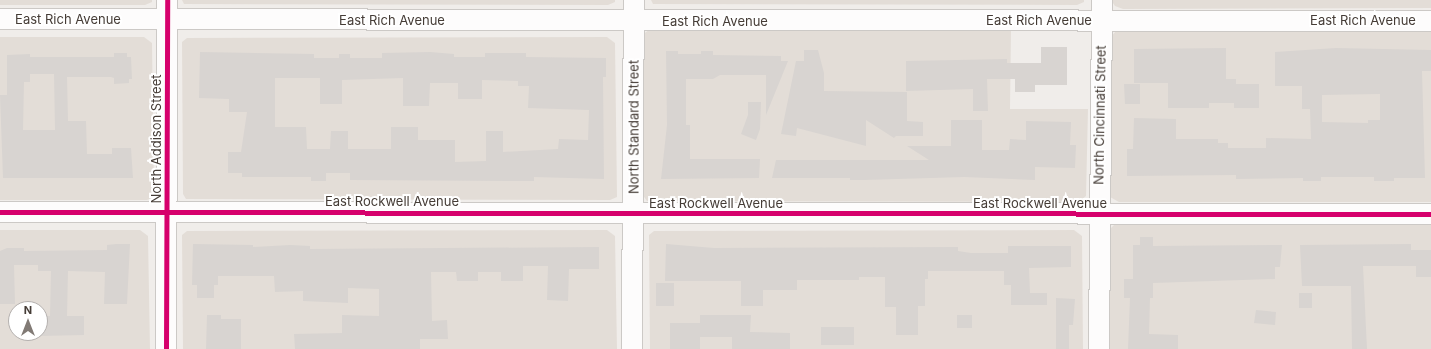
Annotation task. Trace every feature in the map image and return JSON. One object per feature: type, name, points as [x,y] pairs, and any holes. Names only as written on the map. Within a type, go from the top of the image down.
[{"type":"street","name":"North Standard Street","points":[[632,349],[634,214],[634,0]]},
{"type":"street","name":"North Cincinnati Street","points":[[1099,349],[1102,0]]},
{"type":"street","name":"East Rich Avenue","points":[[0,19],[167,9],[634,21],[1431,20]]},
{"type":"street","name":"North Addison Street","points":[[166,349],[167,9]]},
{"type":"street","name":"East Rockwell Avenue","points":[[0,212],[1431,214]]},
{"type":"shaded area","points":[[0,0],[152,0],[152,2],[145,5],[0,5]]},
{"type":"shaded area","points":[[182,0],[615,0],[615,2],[608,5],[184,4]]},
{"type":"shaded area","points":[[651,0],[1084,0],[1084,2],[1077,5],[653,4]]},
{"type":"shaded area","points":[[1111,0],[1431,0],[1431,8],[1123,9],[1115,6]]},
{"type":"shaded area","points":[[650,29],[1011,29],[1010,109],[1088,109],[1086,196],[1079,202],[647,201],[642,194],[641,36]]},
{"type":"shaded area","points":[[1431,29],[1431,202],[1119,202],[1110,197],[1110,38],[1116,31]]},
{"type":"shaded area","points":[[0,37],[144,37],[152,43],[154,197],[147,200],[0,200]]},
{"type":"shaded area","points":[[607,37],[615,43],[617,197],[610,200],[186,199],[183,194],[182,42],[187,38]]},
{"type":"shaded area","points":[[1431,222],[1431,349],[1108,349],[1110,229],[1116,223]]},
{"type":"shaded area","points":[[0,230],[140,230],[148,236],[150,349],[0,349]]},
{"type":"shaded area","points":[[607,230],[615,236],[617,349],[183,349],[182,235],[187,231]]},
{"type":"shaded area","points":[[1074,230],[1082,236],[1083,349],[650,349],[649,235],[654,231]]},
{"type":"building","points":[[1041,47],[1067,47],[1067,85],[1035,85],[1035,92],[1015,92],[1015,79],[987,79],[988,111],[973,111],[973,89],[906,91],[906,61],[1007,59],[1007,63],[1041,63]]},
{"type":"building","points":[[1226,48],[1226,79],[1236,79],[1236,84],[1259,84],[1259,108],[1234,108],[1234,103],[1209,103],[1209,108],[1168,108],[1168,83],[1134,83],[1134,49]]},
{"type":"building","points":[[1336,48],[1431,50],[1431,71],[1422,71],[1425,178],[1394,178],[1394,181],[1374,181],[1374,177],[1321,177],[1321,181],[1303,181],[1303,178],[1236,179],[1236,175],[1127,176],[1127,149],[1133,149],[1134,118],[1176,119],[1176,139],[1218,139],[1218,143],[1228,143],[1228,148],[1266,148],[1266,138],[1311,139],[1310,109],[1302,109],[1302,86],[1275,86],[1275,52]],"holes":[[[1380,94],[1380,120],[1368,120],[1368,123],[1322,122],[1322,95]]]},
{"type":"building","points":[[804,50],[818,50],[824,73],[824,91],[907,92],[907,121],[923,122],[923,136],[896,136],[894,138],[866,120],[866,146],[797,128],[796,136],[781,134],[796,61],[804,61]]},
{"type":"building","points":[[666,51],[678,51],[678,54],[701,54],[701,51],[713,51],[713,55],[781,56],[781,61],[788,61],[766,115],[766,75],[720,75],[713,79],[686,79],[686,125],[690,125],[690,159],[760,159],[759,178],[661,179],[667,125]]},
{"type":"building","points":[[200,52],[314,54],[314,58],[339,58],[339,54],[350,54],[350,58],[382,58],[382,53],[430,52],[454,54],[454,57],[485,57],[485,53],[526,53],[526,57],[606,58],[606,77],[603,77],[604,179],[534,177],[534,181],[350,180],[350,173],[326,173],[326,181],[311,181],[311,177],[242,177],[242,173],[228,173],[228,152],[241,152],[247,112],[229,112],[229,99],[199,98]],"holes":[[[275,78],[320,78],[320,104],[342,104],[342,80],[403,78],[403,106],[429,106],[430,83],[458,83],[458,99],[482,99],[482,80],[518,81],[518,86],[529,86],[528,108],[589,110],[588,140],[559,139],[558,149],[503,152],[503,131],[486,131],[486,161],[455,162],[455,140],[418,140],[418,127],[391,127],[391,149],[348,149],[348,131],[331,131],[330,149],[307,149],[306,127],[275,127]]]},
{"type":"building","points":[[114,53],[127,53],[127,57],[131,57],[132,79],[129,79],[129,83],[114,84],[114,78],[111,77],[67,77],[68,121],[86,121],[87,154],[112,154],[112,148],[131,148],[133,178],[3,178],[0,95],[7,95],[7,55],[30,54],[30,57],[114,57]],"holes":[[[30,74],[54,74],[55,130],[23,130],[24,82],[30,82]]]},
{"type":"building","points":[[1124,84],[1140,84],[1140,104],[1125,104]]},
{"type":"building","points":[[748,102],[761,102],[760,129],[756,140],[741,134],[748,115]]},
{"type":"building","points":[[951,120],[982,120],[982,150],[1009,150],[1010,139],[1026,140],[1026,121],[1071,122],[1070,145],[1076,145],[1075,168],[1035,167],[1035,180],[964,177],[864,180],[850,180],[850,178],[772,178],[776,160],[929,160],[907,146],[951,146]]},
{"type":"building","points":[[1140,237],[1153,237],[1153,246],[1282,245],[1280,267],[1275,267],[1275,279],[1153,283],[1153,298],[1150,298],[1149,334],[1178,335],[1178,349],[1128,349],[1130,298],[1124,298],[1124,279],[1133,279],[1133,245],[1140,245]]},
{"type":"building","points":[[130,244],[127,304],[104,304],[105,272],[68,271],[67,316],[84,316],[84,335],[48,336],[51,271],[38,271],[38,265],[14,265],[15,301],[8,301],[8,304],[0,304],[0,251],[7,248],[24,248],[24,251],[107,250],[107,245]]},
{"type":"building","points":[[193,244],[253,245],[253,247],[290,245],[310,246],[310,249],[599,247],[599,269],[569,269],[568,301],[547,300],[548,266],[523,266],[523,281],[501,281],[501,272],[478,272],[478,281],[457,281],[456,272],[431,272],[432,321],[447,320],[448,339],[420,339],[420,349],[295,349],[294,334],[342,333],[342,315],[379,316],[379,289],[348,288],[348,303],[303,301],[303,291],[275,292],[274,276],[218,276],[218,285],[214,285],[214,298],[197,298],[197,285],[192,285]]},
{"type":"building","points":[[666,244],[714,248],[958,247],[958,251],[971,253],[1008,253],[1008,246],[1071,246],[1071,267],[1029,268],[1030,293],[1047,293],[1047,305],[1011,305],[1011,285],[1004,285],[1004,271],[928,271],[928,279],[925,279],[925,306],[918,306],[918,335],[896,335],[896,307],[885,307],[885,277],[859,277],[859,280],[797,280],[797,290],[763,290],[763,306],[741,306],[741,281],[665,281]]},
{"type":"building","points":[[1411,244],[1411,250],[1431,250],[1431,277],[1416,277],[1416,266],[1363,266],[1367,349],[1352,349],[1351,286],[1302,286],[1300,245]]},
{"type":"building","points":[[656,283],[674,283],[674,306],[656,306]]},
{"type":"building","points":[[1299,293],[1312,293],[1312,308],[1299,308]]},
{"type":"building","points":[[1056,298],[1075,299],[1073,325],[1069,325],[1069,349],[1056,349]]},
{"type":"building","points":[[1256,310],[1276,312],[1275,325],[1254,323]]},
{"type":"building","points":[[207,315],[221,315],[221,319],[241,319],[241,349],[206,349]]},
{"type":"building","points":[[700,315],[751,315],[750,332],[790,333],[790,349],[732,349],[732,337],[700,337],[700,349],[670,349],[670,323],[700,323]]},
{"type":"building","points":[[957,315],[972,315],[972,328],[957,328]]},
{"type":"building","points":[[821,327],[854,327],[854,345],[821,345]]},
{"type":"cycle path","points":[[166,349],[167,0]]},
{"type":"cycle path","points":[[0,212],[1431,214]]}]
